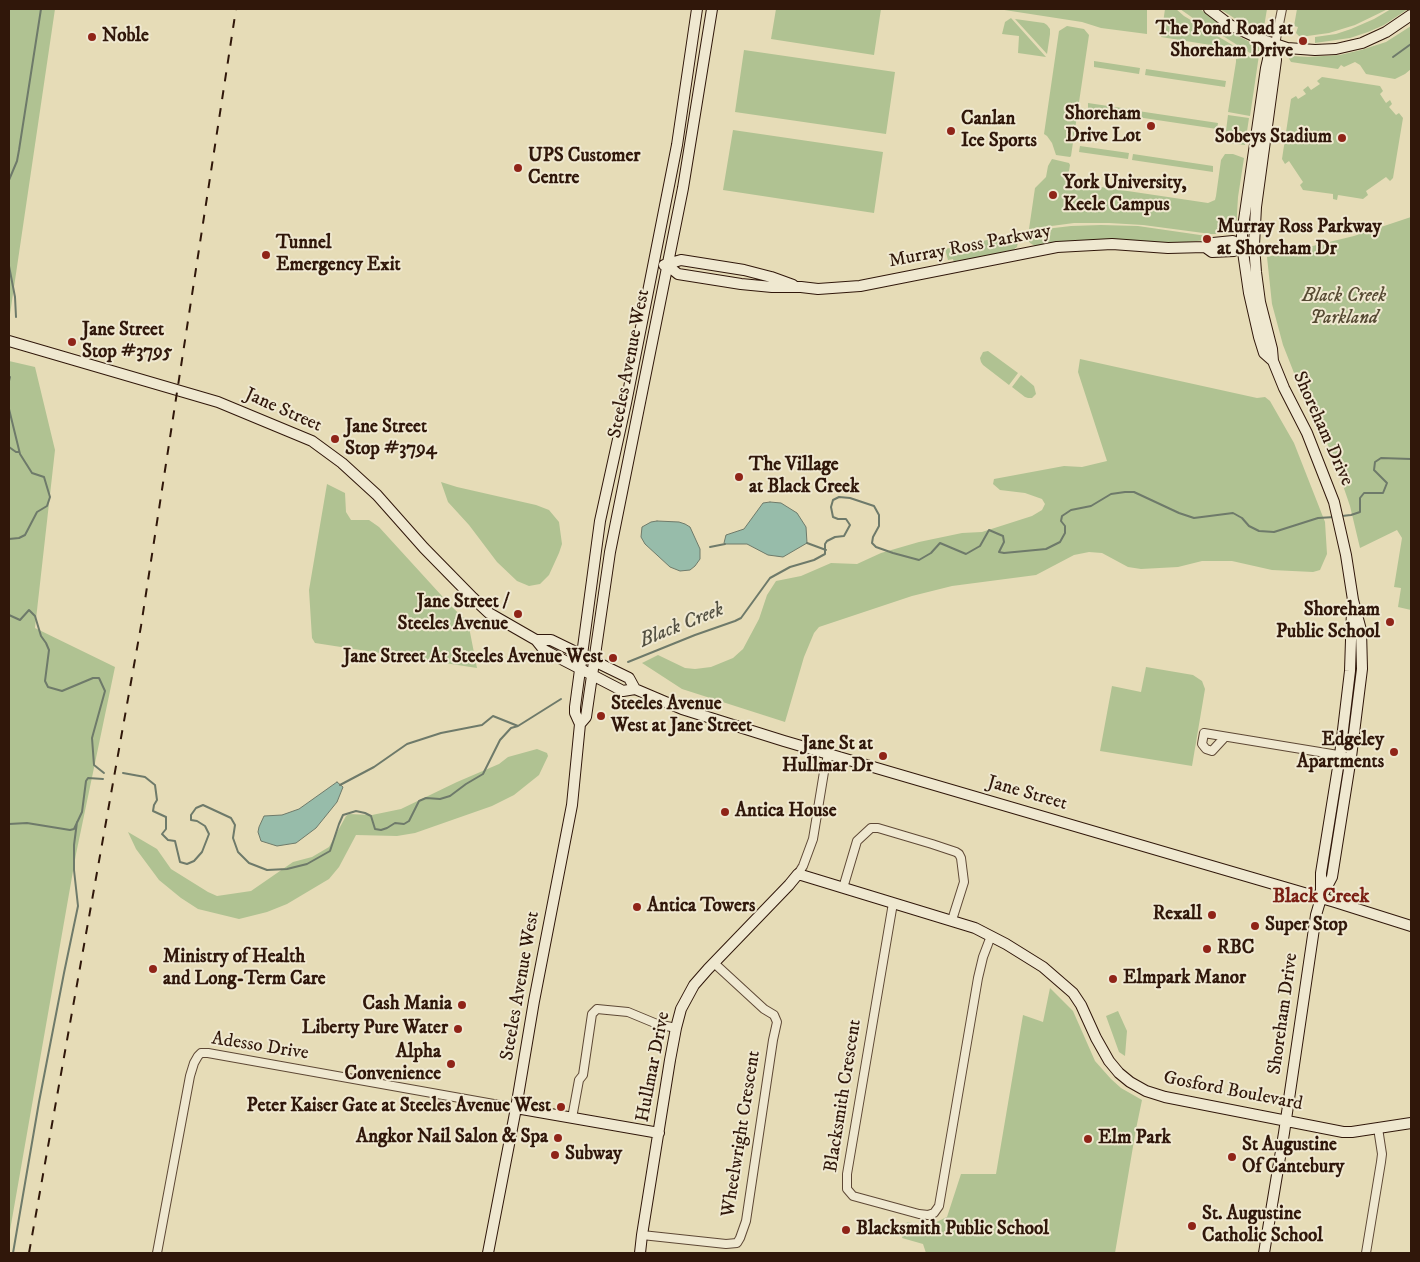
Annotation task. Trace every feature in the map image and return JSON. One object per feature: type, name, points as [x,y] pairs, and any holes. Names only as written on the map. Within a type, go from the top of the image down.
[{"type":"street","name":"Steeles Avenue West","points":[[488,1253],[572,805],[580,724],[575,713],[575,707],[600,521],[626,403],[677,145],[696,9]]},
{"type":"street","name":"Steeles Avenue West","points":[[580,724],[586,717],[610,552],[683,188],[712,9]]},
{"type":"street","points":[[1209,9],[1235,28],[1275,44],[1287,48],[1315,50],[1362,43],[1386,32],[1411,15]]},
{"type":"street","points":[[1275,44],[1282,9]]},
{"type":"street","name":"Shoreham Drive","points":[[1264,1253],[1316,916],[1321,898],[1332,877],[1351,757],[1362,670],[1361,630],[1353,600],[1346,555],[1334,502],[1321,464],[1273,361],[1272,349],[1260,302],[1254,245],[1256,207],[1276,60],[1275,44]]},
{"type":"street","name":"Shoreham Drive","points":[[1273,361],[1264,353],[1259,337],[1249,293],[1242,245],[1242,231],[1266,68],[1269,55],[1275,44]]},
{"type":"street","name":"Murray Ross Parkway","points":[[653,265],[667,265],[681,260],[744,270],[801,287],[818,289],[860,286],[1057,247],[1112,244],[1168,248],[1205,247],[1213,243],[1234,241],[1242,245],[1254,245]]},
{"type":"street","name":"Jane Street","points":[[9,341],[218,402],[312,441],[342,463],[377,496],[424,548],[489,613],[536,640],[544,650],[623,691],[636,689],[682,709],[828,755],[1321,898],[1411,926]]},
{"type":"street","points":[[626,403],[640,406]]},
{"type":"street","name":"Shoreham Drive","points":[[1321,898],[1321,873],[1340,756],[1350,671],[1353,600]]},
{"type":"street","name":"Jane Street","points":[[536,640],[551,640],[629,678],[636,689]]},
{"type":"street","points":[[1224,738],[1351,757]]},
{"type":"street","name":"Hullmar Drive","points":[[640,1253],[676,1028],[682,1009],[694,985],[789,885],[803,866],[813,839],[828,755]]},
{"type":"street","points":[[843,888],[857,840],[871,828],[878,828],[959,854],[964,882],[952,920]]},
{"type":"street","name":"Gosford Boulevard","points":[[798,874],[975,928],[992,936],[1043,967],[1073,993],[1085,1012],[1103,1052],[1112,1066],[1130,1082],[1146,1091],[1157,1095],[1343,1132],[1411,1123]]},
{"type":"street","name":"Blacksmith Crescent","points":[[893,903],[847,1174],[847,1189],[854,1196],[928,1216],[934,1213],[939,1206],[978,978],[983,957],[992,936]]},
{"type":"street","name":"Wheelwright Crescent","points":[[642,1236],[726,1244],[737,1243],[743,1230],[773,1040],[778,1022],[774,1015],[764,1009],[714,963]]},
{"type":"street","points":[[572,1118],[579,1080],[583,1075],[592,1014],[597,1009],[628,1012],[657,1024],[676,1028]]},
{"type":"street","name":"Adesso Drive","points":[[157,1253],[190,1076],[194,1063],[201,1053],[516,1108]]},
{"type":"street","points":[[516,1108],[659,1132]]},
{"type":"street","points":[[1366,1253],[1382,1154],[1378,1128]]},
{"type":"green space","points":[[9,9],[55,9],[9,321]]},
{"type":"green space","points":[[776,9],[881,9],[874,55],[771,39]]},
{"type":"green space","points":[[998,9],[1147,9],[1147,34],[1101,28],[1082,22]]},
{"type":"green space","points":[[1165,9],[1176,9],[1184,16],[1244,52],[1244,54],[1235,56],[1223,47],[1161,37]]},
{"type":"green space","points":[[1180,9],[1200,9],[1228,31],[1260,47],[1259,51],[1250,53]]},
{"type":"green space","points":[[1220,9],[1267,9],[1263,33],[1245,25]]},
{"type":"green space","points":[[1297,9],[1388,9],[1355,25],[1329,33],[1300,37],[1296,33],[1298,27],[1294,26]]},
{"type":"green space","points":[[1391,9],[1408,9],[1384,25],[1368,32],[1350,38],[1315,43],[1315,37],[1336,34],[1351,29]]},
{"type":"green space","points":[[1011,18],[1046,57],[1018,53],[1019,36],[1002,34],[1005,22]]},
{"type":"green space","points":[[1015,19],[1047,25],[1050,29],[1050,34],[1047,54]]},
{"type":"green space","points":[[1067,26],[1084,29],[1089,35],[1070,157],[1056,155],[1052,143],[1044,134],[1059,31]]},
{"type":"green space","points":[[1411,26],[1411,69],[1395,79],[1366,74],[1360,65],[1355,62],[1344,67],[1341,65],[1338,69],[1291,62],[1288,57],[1340,55],[1361,50],[1386,42]]},
{"type":"green space","points":[[744,50],[895,72],[886,134],[735,112]]},
{"type":"green space","points":[[1258,54],[1250,116],[1228,112],[1236,59]]},
{"type":"green space","points":[[1094,61],[1140,68],[1139,74],[1094,67]]},
{"type":"green space","points":[[1146,69],[1226,81],[1225,87],[1145,75]]},
{"type":"green space","name":"Sobeys Stadium","points":[[1322,77],[1380,86],[1383,91],[1380,94],[1386,103],[1390,100],[1392,104],[1389,107],[1396,115],[1399,113],[1403,118],[1393,178],[1390,181],[1386,177],[1366,191],[1368,195],[1363,199],[1338,195],[1337,200],[1333,199],[1333,194],[1303,190],[1300,185],[1303,182],[1289,161],[1285,164],[1282,159],[1291,99],[1296,96],[1298,99],[1306,94],[1303,90],[1308,86],[1311,90],[1320,84],[1317,81]]},
{"type":"green space","points":[[1088,103],[1135,110],[1134,116],[1088,109]]},
{"type":"green space","points":[[1138,111],[1218,123],[1217,129],[1137,117]]},
{"type":"green space","points":[[1228,115],[1249,118],[1245,145],[1229,143],[1225,139]]},
{"type":"green space","points":[[733,130],[883,152],[874,213],[723,190]]},
{"type":"green space","points":[[1080,146],[1129,153],[1128,159],[1079,152]]},
{"type":"green space","points":[[1133,154],[1213,166],[1213,172],[1132,160]]},
{"type":"green space","points":[[1225,154],[1233,154],[1244,158],[1238,197],[1236,231],[1233,234],[1211,234],[1143,225],[1109,223],[1074,223],[1029,229],[1035,188],[1046,177],[1048,166],[1052,159],[1069,163],[1068,177],[1074,183],[1208,203],[1215,200],[1221,160]]},
{"type":"green space","name":"Black Creek Parkland","points":[[1411,217],[1411,610],[1398,607],[1401,588],[1394,587],[1402,538],[1397,530],[1360,548],[1350,506],[1336,465],[1283,345],[1272,304],[1267,257],[1354,236]]},
{"type":"green space","points":[[1101,225],[1138,226],[1207,236],[1206,240],[1170,244],[1035,246],[1028,240],[1028,231]]},
{"type":"green space","points":[[1020,233],[1017,247],[1013,250],[954,263],[953,259],[948,260],[945,249]]},
{"type":"green space","points":[[988,351],[1018,373],[1009,385],[981,362],[980,358],[983,352]]},
{"type":"green space","points":[[1080,359],[1257,398],[1265,397],[1270,401],[1294,443],[1325,522],[1327,554],[1320,570],[1313,572],[1272,570],[1232,561],[1202,561],[1178,567],[1141,569],[1128,567],[1102,553],[1089,552],[1074,555],[1036,575],[952,586],[912,596],[819,627],[814,633],[804,657],[785,722],[682,689],[642,663],[658,655],[685,668],[695,669],[711,667],[733,658],[743,649],[759,619],[767,595],[776,581],[801,576],[831,563],[857,564],[881,553],[919,542],[962,533],[982,532],[1032,516],[1042,510],[1045,504],[1042,499],[1025,493],[1000,490],[993,484],[994,479],[1064,466],[1082,467],[1107,461],[1078,372]]},
{"type":"green space","points":[[9,361],[35,367],[55,450],[35,628],[115,667],[76,854],[9,1236]]},
{"type":"green space","points":[[1021,375],[1034,386],[1036,394],[1032,398],[1025,397],[1012,387]]},
{"type":"green space","points":[[441,482],[536,505],[549,510],[559,522],[562,544],[549,575],[540,584],[529,586],[517,581],[497,562],[469,525],[448,502]]},
{"type":"green space","points":[[327,484],[345,493],[346,512],[351,520],[369,520],[379,527],[468,622],[477,668],[315,643],[312,638],[309,590]]},
{"type":"green space","points":[[1146,667],[1193,675],[1202,681],[1205,689],[1192,766],[1100,751],[1112,686],[1141,692]]},
{"type":"green space","points":[[537,749],[547,753],[548,756],[539,775],[514,795],[492,806],[415,833],[397,836],[356,835],[339,867],[329,879],[287,904],[267,912],[239,919],[198,909],[181,898],[159,880],[136,849],[128,832],[157,849],[171,869],[208,892],[217,896],[251,891],[293,862],[312,857],[329,847],[346,816],[349,814],[372,815],[401,809],[499,764],[508,757]]},
{"type":"green space","points":[[1050,988],[1073,1011],[1095,1061],[1121,1088],[1142,1100],[1115,1253],[926,1253],[923,1244],[902,1238],[907,1222],[928,1226],[947,1217],[961,1174],[996,1174],[1023,1015],[1043,1022]]},
{"type":"green space","points":[[1118,1011],[1127,1031],[1125,1056],[1119,1052],[1106,1016]]},
{"type":"shaded area","points":[[763,503],[781,503],[797,513],[806,527],[807,543],[783,557],[768,555],[747,544],[724,543],[726,535],[744,529]]},
{"type":"shaded area","points":[[657,521],[679,522],[690,527],[700,549],[700,559],[690,570],[680,571],[670,567],[645,544],[641,537],[642,527]]},
{"type":"shaded area","points":[[337,782],[343,787],[337,802],[316,828],[296,843],[277,846],[261,841],[258,832],[264,816],[282,815],[299,809]]},
{"type":"waterway","points":[[9,180],[17,161],[41,9]]},
{"type":"waterway","points":[[1393,57],[1411,44]]},
{"type":"waterway","points":[[9,266],[15,297],[16,317]]},
{"type":"waterway","points":[[9,381],[10,377]]},
{"type":"waterway","name":"Black Creek","points":[[9,409],[20,454],[32,473],[44,477],[50,497],[47,506],[37,512],[25,535],[9,539]]},
{"type":"waterway","name":"Black Creek","points":[[9,447],[19,452]]},
{"type":"waterway","name":"Black Creek","points":[[1342,516],[1360,512],[1360,498],[1364,493],[1383,493],[1387,483],[1374,470],[1375,462],[1381,458],[1411,459]]},
{"type":"waterway","name":"Black Creek","points":[[628,662],[741,618],[770,578],[790,567],[814,560],[825,554],[825,544],[827,541],[835,537],[844,536],[850,525],[846,519],[833,517],[831,507],[833,500],[839,497],[850,498],[874,506],[879,515],[879,526],[872,543],[876,547],[919,560],[931,553],[940,543],[966,554],[980,546],[989,530],[1003,536],[1004,542],[999,552],[1046,549],[1060,542],[1065,533],[1065,526],[1061,521],[1062,516],[1071,510],[1091,506],[1111,494],[1125,492],[1134,492],[1194,518],[1233,513],[1242,518],[1249,526],[1259,531],[1274,532],[1318,518],[1335,517]]},
{"type":"waterway","points":[[807,543],[826,550]]},
{"type":"waterway","points":[[710,547],[725,544]]},
{"type":"waterway","name":"Black Creek","points":[[9,615],[20,620],[29,610],[35,616],[41,636],[49,650],[45,681],[48,687],[62,691],[93,678],[99,678],[105,691],[92,738],[94,765],[104,773]]},
{"type":"waterway","name":"Black Creek","points":[[123,773],[145,777],[155,785],[157,800],[153,811],[166,817],[166,829],[162,834],[168,840],[175,841],[180,862],[187,864],[194,861],[202,852],[209,834],[205,826],[191,820],[191,815],[196,808],[203,805],[231,818],[235,825],[233,838],[238,852],[249,863],[267,870],[287,869],[307,864],[330,851],[343,815],[356,811],[365,813],[371,816],[375,829],[381,830],[395,823],[404,824],[409,821],[419,801],[426,798],[440,799],[450,796],[483,774],[500,740],[511,728],[518,726],[561,699]]},
{"type":"waterway","points":[[340,785],[374,767],[407,744],[441,733],[482,725],[493,716],[518,726]]},
{"type":"waterway","points":[[9,824],[27,823],[74,829],[82,812],[86,781],[88,778],[103,779]]},
{"type":"waterway","points":[[13,1253],[39,1102],[78,906],[74,870],[74,845],[77,822]]},
{"type":"railway","points":[[29,1253],[141,626],[236,9]]},
{"type":"place","name":"Noble","points":[[92,37]]},
{"type":"place","name":"The Pond Road at Shoreham Drive","points":[[1303,41]]},
{"type":"place","name":"Shoreham Drive Lot","points":[[1151,126]]},
{"type":"place","name":"Canlan Ice Sports","points":[[951,131]]},
{"type":"place","name":"Sobeys Stadium","points":[[1342,138]]},
{"type":"place","name":"UPS Customer Centre","points":[[518,168]]},
{"type":"place","name":"York University, Keele Campus","points":[[1053,195]]},
{"type":"place","name":"Murray Ross Parkway at Shoreham Dr","points":[[1207,239]]},
{"type":"place","name":"Tunnel Emergency Exit","points":[[266,255]]},
{"type":"place","name":"Jane Street Stop #3795","points":[[72,342]]},
{"type":"place","name":"Jane Street Stop #3794","points":[[335,439]]},
{"type":"place","name":"The Village at Black Creek","points":[[739,477]]},
{"type":"place","name":"Jane Street / Steeles Avenue","points":[[518,614]]},
{"type":"place","name":"Shoreham Public School","points":[[1390,622]]},
{"type":"place","name":"Jane Street At Steeles Avenue West","points":[[613,658]]},
{"type":"place","name":"Steeles Avenue West at Jane Street","points":[[601,716]]},
{"type":"place","name":"Edgeley Apartments","points":[[1394,752]]},
{"type":"place","name":"Jane St at Hullmar Dr","points":[[883,756]]},
{"type":"place","name":"Antica House","points":[[725,812]]},
{"type":"place","name":"Antica Towers","points":[[637,907]]},
{"type":"place","name":"Rexall","points":[[1212,915]]},
{"type":"place","name":"Super Stop","points":[[1255,926]]},
{"type":"place","name":"RBC","points":[[1207,949]]},
{"type":"place","name":"Ministry of Health and Long-Term Care","points":[[153,969]]},
{"type":"place","name":"Elmpark Manor","points":[[1113,979]]},
{"type":"place","name":"Cash Mania","points":[[462,1005]]},
{"type":"place","name":"Liberty Pure Water","points":[[458,1029]]},
{"type":"place","name":"Alpha Convenience","points":[[451,1064]]},
{"type":"place","name":"Peter Kaiser Gate at Steeles Avenue West","points":[[561,1107]]},
{"type":"place","name":"Angkor Nail Salon & Spa","points":[[558,1138]]},
{"type":"place","name":"Elm Park","points":[[1088,1139]]},
{"type":"place","name":"Subway","points":[[555,1155]]},
{"type":"place","name":"St Augustine Of Cantebury","points":[[1232,1157]]},
{"type":"place","name":"St. Augustine Catholic School","points":[[1192,1226]]},
{"type":"place","name":"Blacksmith Public School","points":[[846,1230]]},
{"type":"district","name":"Black Creek","points":[[1321,898]]}]
